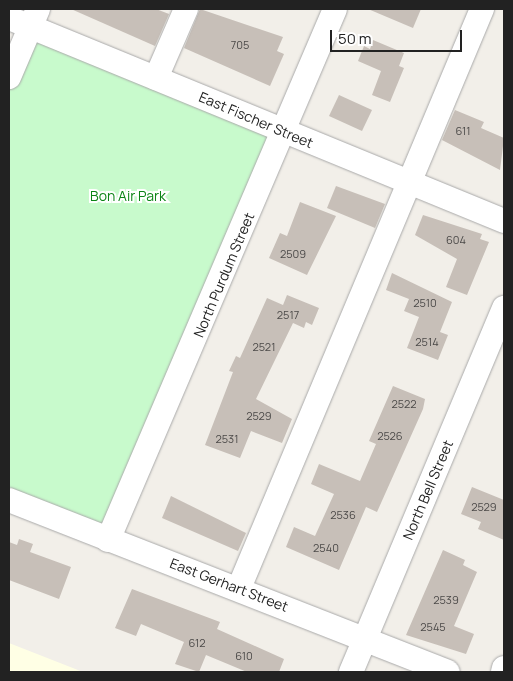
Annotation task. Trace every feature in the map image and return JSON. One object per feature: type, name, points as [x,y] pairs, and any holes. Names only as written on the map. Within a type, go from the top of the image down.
[{"type":"street","points":[[156,78],[186,9]]},
{"type":"street","name":"North Purdum Street","points":[[108,540],[335,9]]},
{"type":"street","points":[[239,588],[482,9]]},
{"type":"street","points":[[9,77],[26,18]]},
{"type":"street","name":"East Fischer Street","points":[[26,18],[156,78],[504,221]]},
{"type":"street","name":"North Bell Street","points":[[351,672],[504,308]]},
{"type":"street","name":"East Gerhart Street","points":[[9,500],[108,540],[239,588],[448,672]]},
{"type":"street","points":[[503,672],[504,668]]},
{"type":"shaded area","points":[[9,643],[83,672],[9,672]]},
{"type":"green space","name":"Bon Air Park","points":[[30,26],[285,132],[108,540],[9,500],[9,77]]},
{"type":"building","points":[[71,9],[156,9],[169,14],[155,46]]},
{"type":"building","points":[[200,9],[283,37],[277,51],[284,54],[270,86],[184,48]]},
{"type":"building","points":[[368,9],[421,9],[413,28]]},
{"type":"building","points":[[373,40],[404,53],[399,66],[404,68],[390,102],[372,95],[381,71],[358,61],[364,46],[370,49]]},
{"type":"building","points":[[339,95],[372,110],[362,131],[329,116]]},
{"type":"building","points":[[455,110],[484,122],[481,128],[504,138],[500,170],[442,140]]},
{"type":"building","points":[[336,186],[385,204],[375,228],[327,208]]},
{"type":"building","points":[[300,202],[336,216],[307,275],[269,258],[280,233],[287,236]]},
{"type":"building","points":[[423,215],[482,234],[480,239],[489,242],[467,295],[446,287],[457,259],[415,235]]},
{"type":"building","points":[[392,273],[452,302],[440,332],[448,335],[438,360],[407,348],[419,317],[404,311],[409,299],[386,290]]},
{"type":"building","points":[[287,295],[319,308],[312,325],[306,322],[304,328],[293,323],[256,399],[292,419],[282,443],[251,431],[240,458],[205,445],[233,372],[229,371],[236,356],[240,358],[267,298],[283,305]]},
{"type":"building","points":[[393,386],[425,399],[423,409],[377,512],[366,507],[339,570],[286,547],[294,527],[315,536],[334,494],[311,484],[319,464],[360,481],[376,444],[369,441]]},
{"type":"building","points":[[472,487],[504,500],[504,540],[478,529],[481,522],[461,514]]},
{"type":"building","points":[[171,496],[246,533],[238,551],[162,518]]},
{"type":"building","points":[[19,539],[33,544],[30,552],[71,567],[59,599],[9,580],[9,542],[17,545]]},
{"type":"building","points":[[443,550],[465,560],[463,565],[477,572],[454,626],[474,634],[466,654],[406,635]]},
{"type":"building","points":[[132,589],[220,622],[217,629],[284,659],[279,672],[247,672],[206,655],[199,672],[175,664],[184,642],[141,624],[136,636],[115,628]]}]
